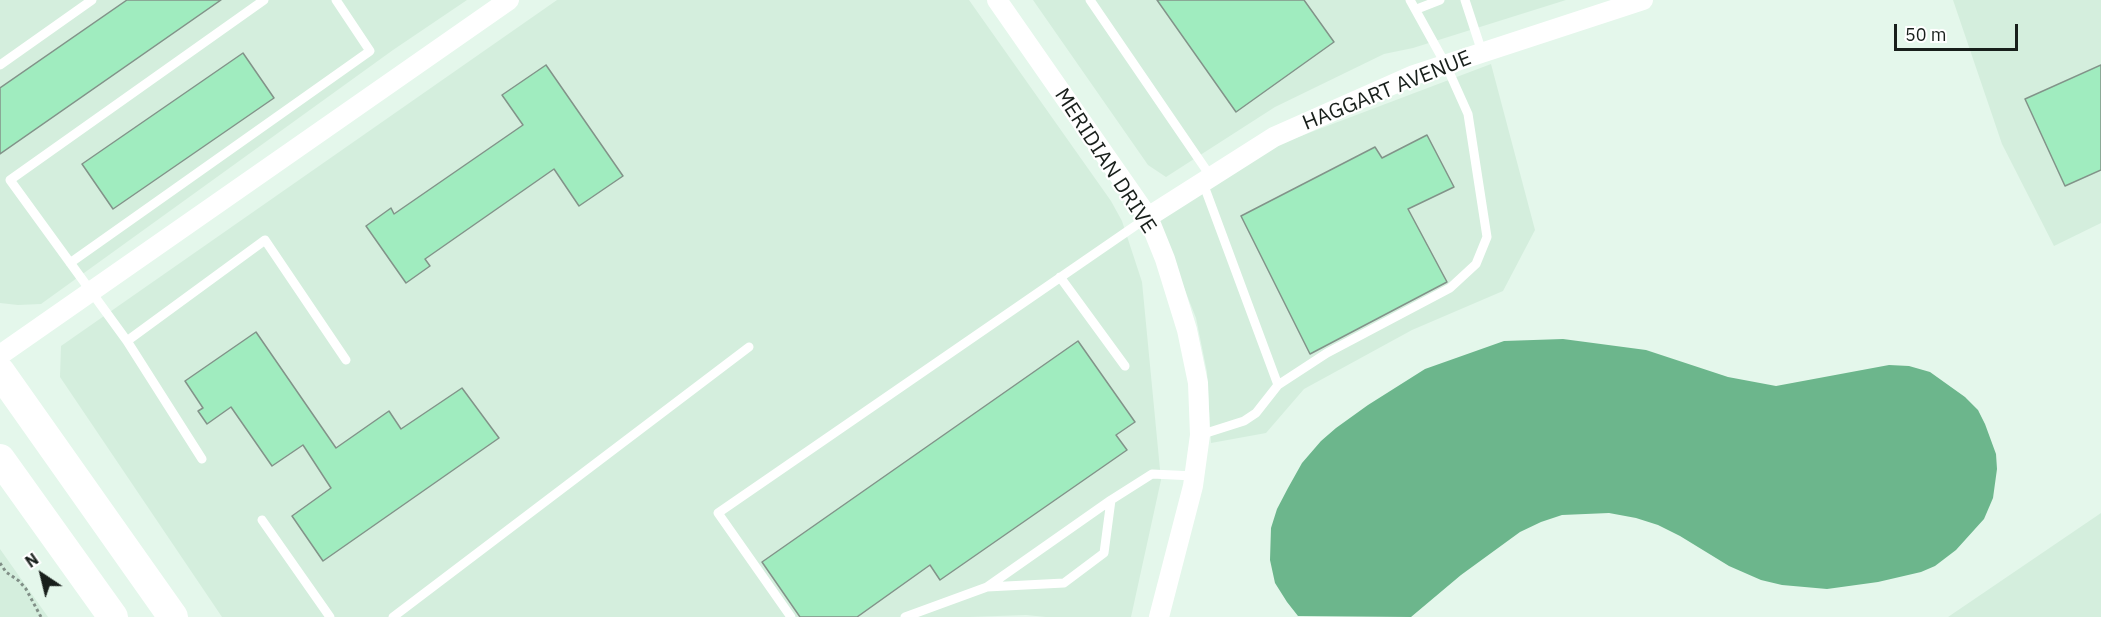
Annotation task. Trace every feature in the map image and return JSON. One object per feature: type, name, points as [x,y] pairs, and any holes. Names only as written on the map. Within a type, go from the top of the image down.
[{"type":"main road","points":[[0,372],[174,617]]},
{"type":"main road","points":[[0,459],[113,617]]},
{"type":"street","points":[[0,355],[509,0]]},
{"type":"street","name":"MERIDIAN DRIVE","points":[[997,0],[1148,217],[1165,259],[1187,330],[1197,382],[1200,435],[1194,476],[1159,617]]},
{"type":"street","name":"HAGGART AVENUE","points":[[1148,217],[1274,137],[1414,75],[1643,0]]},
{"type":"lane","points":[[0,65],[92,0]]},
{"type":"lane","points":[[202,459],[127,340],[5,181],[264,0]]},
{"type":"lane","points":[[70,263],[370,51],[336,0]]},
{"type":"lane","points":[[1090,0],[1207,180],[1278,385]]},
{"type":"lane","points":[[1200,435],[1244,421],[1256,412],[1278,385],[1327,353],[1450,288],[1476,264],[1487,237],[1468,114],[1446,65],[1410,0]]},
{"type":"lane","points":[[1417,9],[1440,0]]},
{"type":"lane","points":[[1465,0],[1482,52]]},
{"type":"lane","points":[[791,617],[718,513],[1148,217]]},
{"type":"lane","points":[[127,340],[265,240],[346,360]]},
{"type":"lane","points":[[1060,277],[1125,366]]},
{"type":"lane","points":[[393,617],[749,347]]},
{"type":"lane","points":[[905,617],[987,587],[1152,474],[1194,476]]},
{"type":"lane","points":[[987,587],[1064,583],[1104,554],[1111,500]]},
{"type":"lane","points":[[262,520],[330,617]]},
{"type":"path","points":[[0,563],[6,572],[26,589],[41,617]]},
{"type":"shaded area","points":[[0,0],[467,0],[393,50],[41,304],[18,305],[0,303]]},
{"type":"shaded area","points":[[557,0],[969,0],[1111,201],[1122,221],[1142,282],[1161,480],[1131,617],[1026,615],[969,617],[222,617],[60,377],[61,346]]},
{"type":"shaded area","points":[[1033,0],[1566,0],[1413,48],[1384,54],[1275,107],[1166,177],[1148,165]]},
{"type":"shaded area","points":[[1953,0],[2101,0],[2101,223],[2054,246],[2002,144]]},
{"type":"shaded area","points":[[1491,64],[1535,230],[1503,291],[1412,330],[1304,389],[1266,433],[1211,443],[1207,372],[1196,318],[1157,220],[1277,145]]},
{"type":"shaded area","points":[[1563,339],[1646,350],[1728,377],[1776,386],[1889,365],[1909,366],[1930,372],[1965,397],[1978,410],[1985,424],[1996,454],[1997,469],[1993,498],[1984,519],[1956,550],[1935,566],[1921,572],[1878,582],[1827,589],[1782,585],[1761,580],[1729,566],[1680,536],[1658,525],[1636,518],[1609,513],[1562,515],[1520,532],[1461,575],[1411,617],[1298,616],[1275,583],[1270,560],[1271,528],[1277,509],[1302,463],[1321,441],[1368,405],[1425,369],[1504,341]]},
{"type":"shaded area","points":[[2101,513],[2101,617],[1948,617]]},
{"type":"shaded area","points":[[0,549],[48,617],[0,617]]},
{"type":"building","points":[[127,0],[221,0],[0,154],[0,88]]},
{"type":"building","points":[[1157,0],[1304,0],[1334,42],[1236,112]]},
{"type":"building","points":[[243,53],[274,98],[113,209],[82,164]]},
{"type":"building","points":[[546,65],[623,176],[579,206],[554,169],[425,259],[430,266],[406,283],[366,226],[391,208],[394,214],[523,125],[502,95]]},
{"type":"building","points":[[2101,65],[2101,170],[2065,186],[2025,99]]},
{"type":"building","points":[[1427,135],[1454,187],[1408,209],[1447,282],[1310,354],[1241,216],[1375,147],[1382,158]]},
{"type":"building","points":[[256,332],[336,448],[389,411],[401,429],[462,388],[499,438],[323,561],[292,516],[331,488],[303,445],[272,466],[231,407],[207,424],[198,411],[203,408],[185,381]]},
{"type":"building","points":[[1078,341],[1135,422],[1116,435],[1127,450],[940,580],[930,565],[857,617],[800,617],[762,562]]}]
